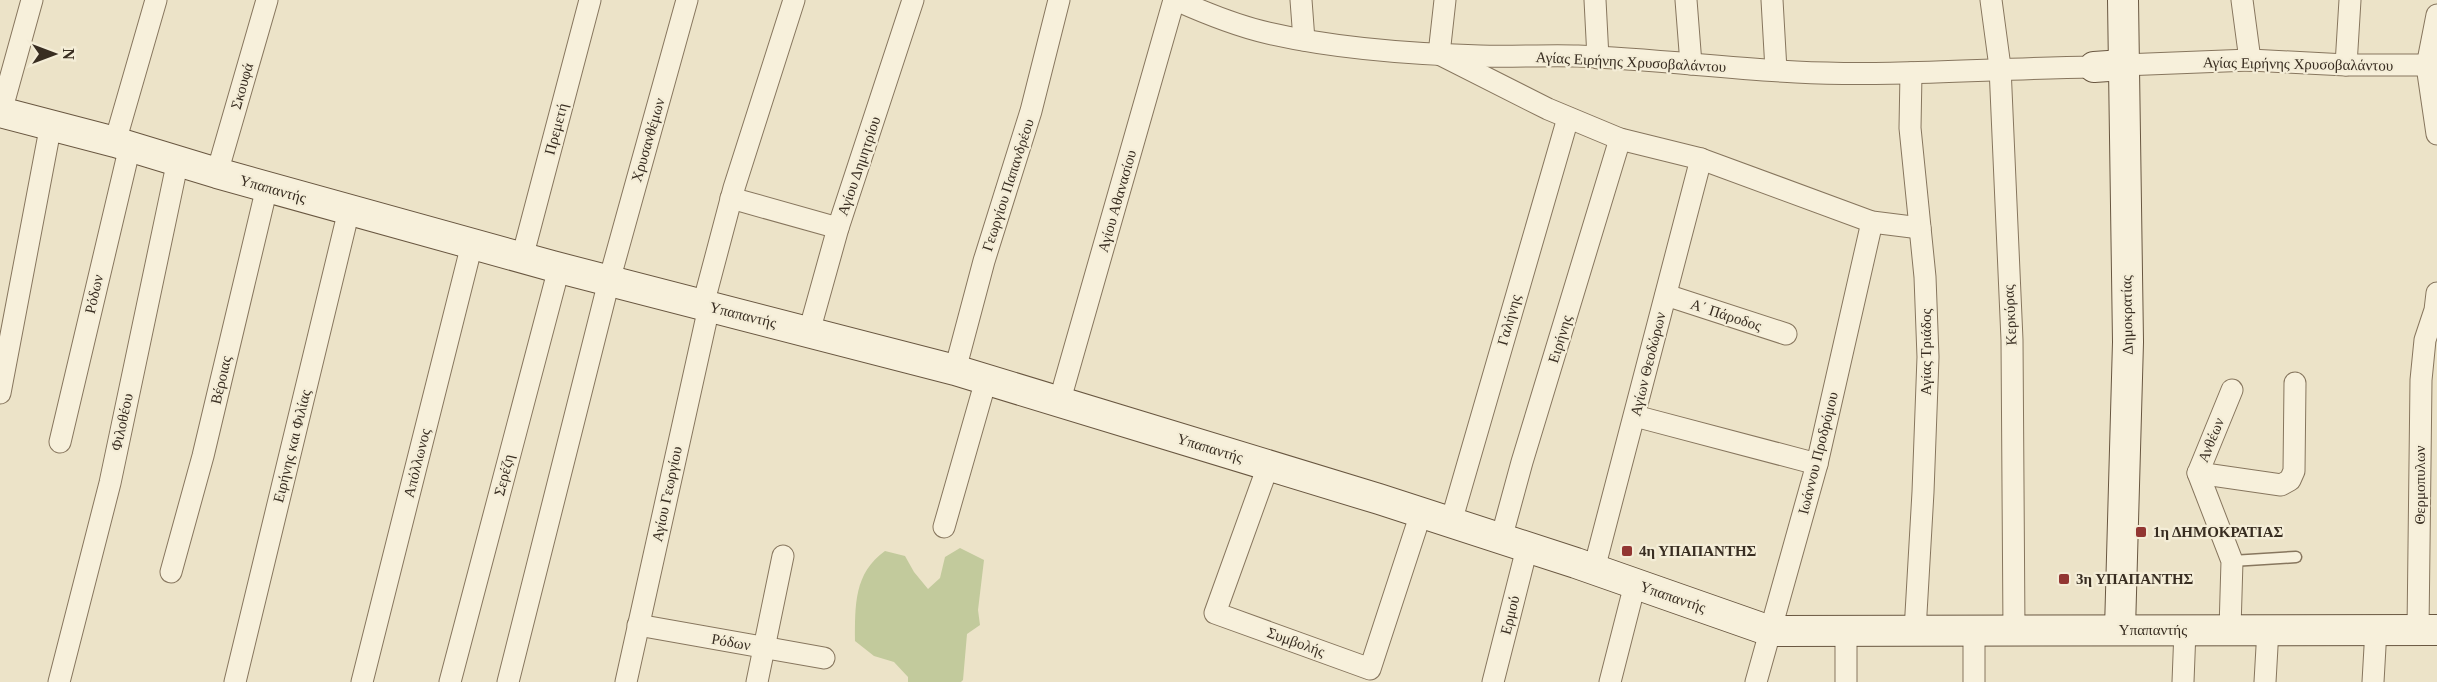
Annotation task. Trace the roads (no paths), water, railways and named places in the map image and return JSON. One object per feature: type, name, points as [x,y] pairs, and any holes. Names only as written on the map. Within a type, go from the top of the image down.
[{"type":"street","points":[[0,112],[32,0]]},
{"type":"street","name":"Ρόδων","points":[[60,442],[156,0]]},
{"type":"street","name":"Σκουφά","points":[[217,173],[267,0]]},
{"type":"street","name":"Πρεμετή","points":[[522,258],[590,0]]},
{"type":"street","name":"Χρυσανθέμων","points":[[508,682],[609,281],[687,0]]},
{"type":"street","name":"Αγίου Γεωργίου","points":[[626,682],[731,198],[794,0]]},
{"type":"street","name":"Αγίου Δημητρίου","points":[[809,332],[838,228],[913,0]]},
{"type":"street","name":"Γεωργίου Παπανδρέου","points":[[955,370],[984,261],[1031,111],[1059,0]]},
{"type":"street","name":"Αγίας Ειρήνης Χρυσοβαλάντου","points":[[1177,0],[1266,33],[1390,51],[1440,54],[1598,58],[1776,70],[1911,73],[2250,60],[2346,65],[2432,65]]},
{"type":"street","name":"Αγίου Αθανασίου","points":[[1059,403],[1177,0]]},
{"type":"street","points":[[1300,0],[1304,40]]},
{"type":"street","points":[[1445,0],[1440,54],[1568,118],[1620,139],[1701,159],[1872,222],[1920,228]]},
{"type":"street","points":[[1595,0],[1598,58]]},
{"type":"street","points":[[1686,0],[1691,64]]},
{"type":"street","points":[[1772,0],[1776,70]]},
{"type":"street","name":"Κερκύρας","points":[[1991,0],[2000,68],[2012,340],[2014,631]]},
{"type":"street","name":"Δημοκρατίας","points":[[2121,629],[2128,342],[2108,66],[2123,0]]},
{"type":"street","points":[[2242,0],[2250,60]]},
{"type":"street","points":[[2346,65],[2350,0]]},
{"type":"street","points":[[2437,15],[2432,65],[2437,134]]},
{"type":"street","name":"Αγίας Τριάδος","points":[[1911,73],[1910,128],[1925,277],[1928,357],[1915,631]]},
{"type":"street","name":"Υπαπαντής","points":[[0,112],[123,144],[217,173],[559,268],[955,370],[1451,522],[1770,631],[2428,630]]},
{"type":"street","name":"Γαλήνης","points":[[1451,522],[1568,118]]},
{"type":"street","points":[[0,393],[51,124]]},
{"type":"street","name":"Ειρήνης","points":[[1514,543],[1526,451],[1620,139]]},
{"type":"street","name":"Αγίων Θεοδώρων","points":[[1594,569],[1701,159]]},
{"type":"street","name":"Φιλοθέου","points":[[59,682],[110,483],[178,160]]},
{"type":"street","name":"Βέροιας","points":[[171,572],[203,456],[267,187]]},
{"type":"street","points":[[731,198],[838,228]]},
{"type":"street","name":"Ειρήνης και Φιλίας","points":[[236,682],[349,210]]},
{"type":"street","name":"Ιωάννου Προδρόμου","points":[[1756,682],[1817,464],[1872,222]]},
{"type":"street","name":"Απόλλωνος","points":[[362,682],[472,244]]},
{"type":"street","name":"Σερέζη","points":[[450,682],[559,268]]},
{"type":"street","name":"Θερμοπυλων","points":[[2428,630],[2419,455],[2437,293]]},
{"type":"street","name":"Α΄ Πάροδος","points":[[1666,295],[1786,334]]},
{"type":"street","points":[[944,527],[986,380]]},
{"type":"street","points":[[2198,473],[2281,485],[2290,480],[2294,471],[2295,383]]},
{"type":"street","name":"Ανθέων","points":[[2230,629],[2232,561],[2198,473],[2232,390]]},
{"type":"street","points":[[1635,416],[1817,464]]},
{"type":"street","name":"Συμβολής","points":[[1268,466],[1215,613],[1370,669],[1421,513]]},
{"type":"street","name":"Ερμού","points":[[1493,682],[1514,543]]},
{"type":"street","points":[[757,682],[783,556]]},
{"type":"street","points":[[1610,682],[1635,584]]},
{"type":"street","name":"Ρόδων","points":[[638,625],[824,658]]},
{"type":"street","points":[[2265,682],[2268,629]]},
{"type":"street","points":[[2373,682],[2376,629]]},
{"type":"street","points":[[2183,682],[2186,630]]},
{"type":"street","points":[[1846,631],[1846,682]]},
{"type":"street","points":[[1974,631],[1974,682]]},
{"type":"lane","points":[[2232,561],[2296,557]]},
{"type":"place","name":"1η ΔΗΜΟΚΡΑΤΙΑΣ","points":[[2141,532]]},
{"type":"place","name":"4η ΥΠΑΠΑΝΤΗΣ","points":[[1627,551]]},
{"type":"place","name":"3η ΥΠΑΠΑΝΤΗΣ","points":[[2064,579]]}]
